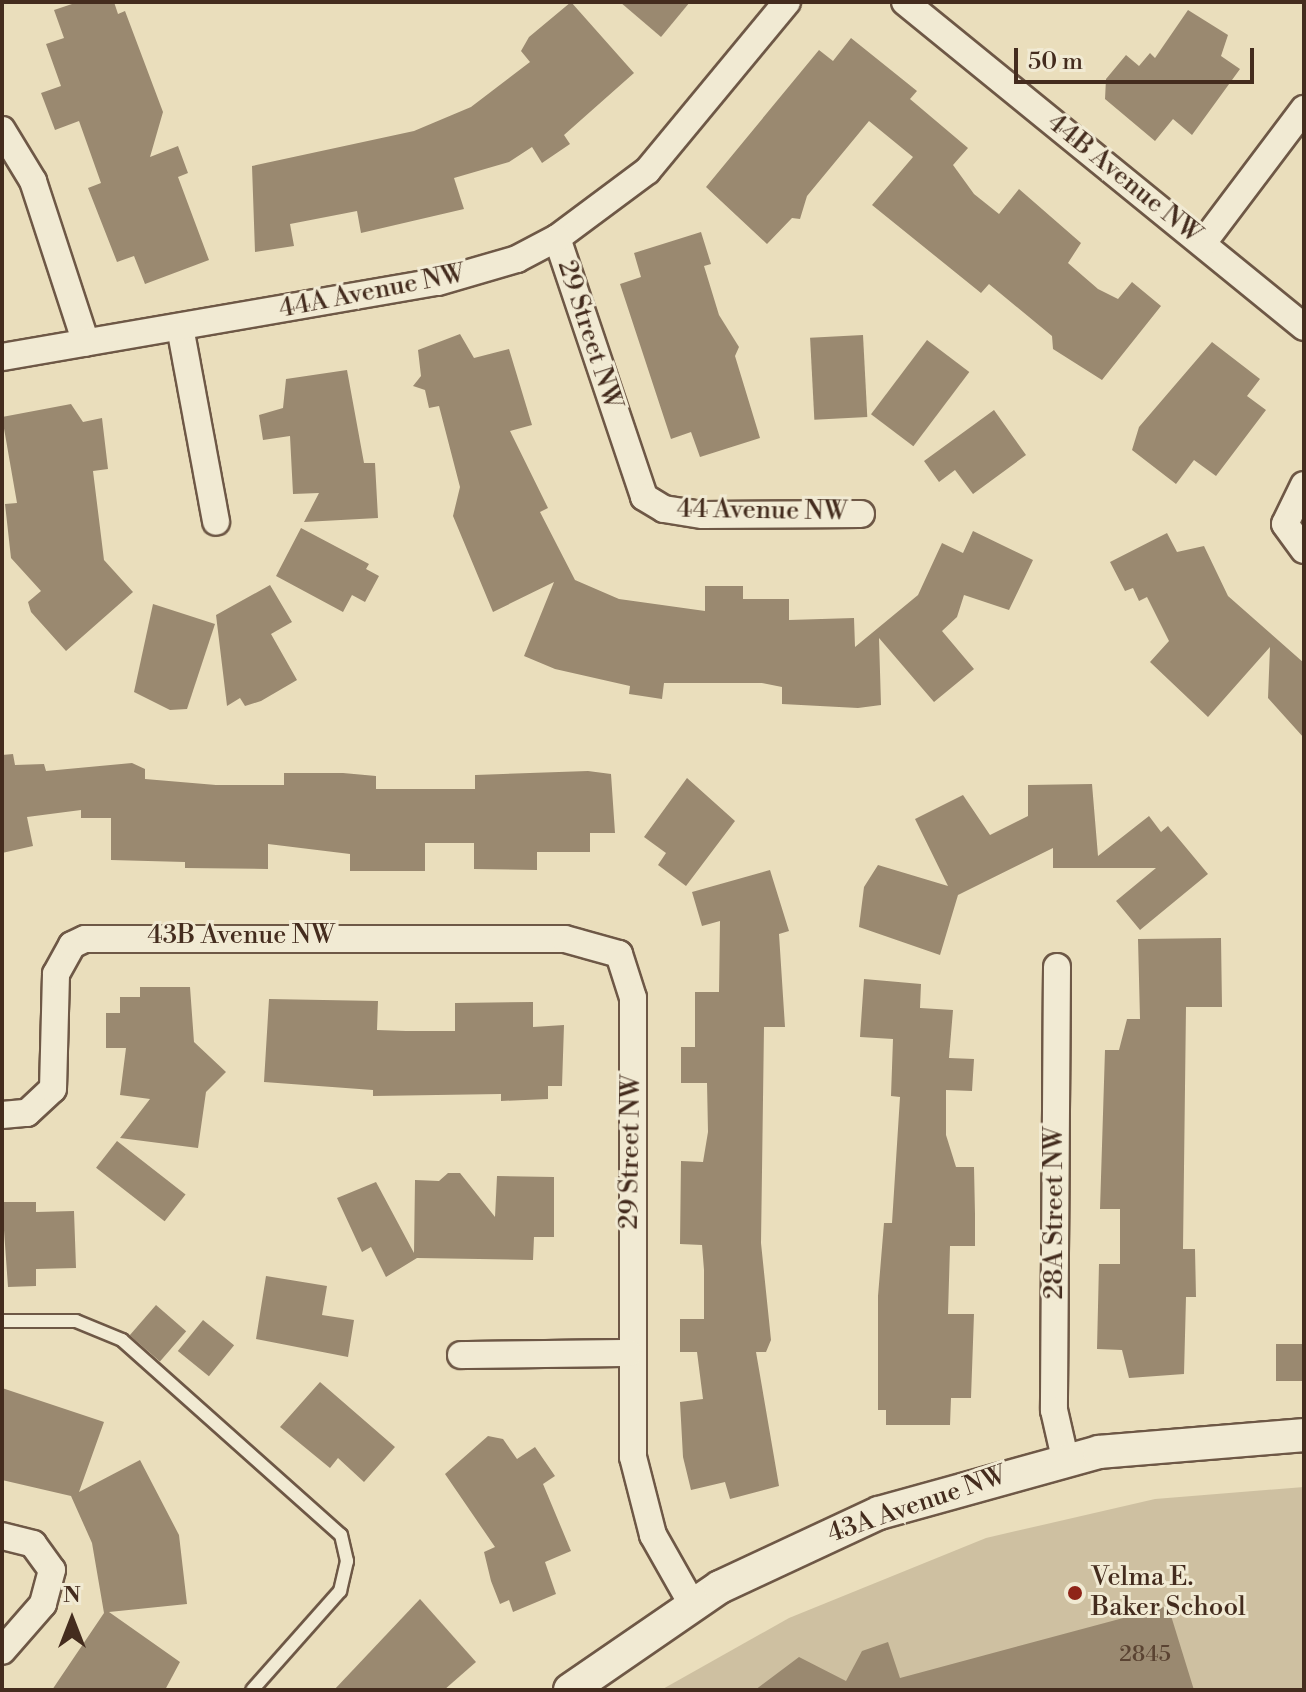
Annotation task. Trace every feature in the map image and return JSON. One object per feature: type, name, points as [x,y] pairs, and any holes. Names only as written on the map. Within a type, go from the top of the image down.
[{"type":"street","name":"29 Street NW","points":[[664,509],[637,485],[557,238],[647,171],[787,2]]},
{"type":"street","name":"44B Avenue NW","points":[[905,2],[1304,327]]},
{"type":"street","points":[[1203,243],[1304,109]]},
{"type":"street","points":[[2,130],[33,181],[86,343]]},
{"type":"street","name":"44A Avenue NW","points":[[2,357],[465,276],[557,238]]},
{"type":"street","points":[[180,327],[216,522]]},
{"type":"street","points":[[1304,485],[1285,524],[1304,550]]},
{"type":"street","name":"44 Avenue NW","points":[[664,509],[861,514]]},
{"type":"street","name":"43B Avenue NW","points":[[2,1115],[27,1113],[53,1089],[56,974],[72,945],[85,939],[565,939],[619,954]]},
{"type":"street","name":"29 Street NW","points":[[619,954],[633,998],[629,1353],[640,1494],[692,1604]]},
{"type":"street","name":"28A Street NW","points":[[1057,967],[1054,1410],[1065,1458]]},
{"type":"street","points":[[461,1355],[629,1353]]},
{"type":"street","name":"43A Avenue NW","points":[[570,1690],[692,1604],[879,1513],[1065,1458],[1304,1435]]},
{"type":"street","points":[[2,1536],[33,1544],[52,1570],[43,1604],[2,1651]]},
{"type":"lane","points":[[2,1321],[76,1321],[122,1340],[341,1535],[347,1561],[340,1591],[252,1690]]},
{"type":"shaded area","name":"Velma E. Baker School","points":[[1304,1487],[1304,1690],[661,1690],[789,1618],[986,1538],[1155,1499]]},
{"type":"building","points":[[78,2],[114,2],[118,14],[125,11],[163,112],[150,157],[178,146],[188,173],[178,177],[209,260],[145,284],[134,256],[117,262],[88,188],[101,183],[79,121],[55,130],[41,93],[61,86],[46,44],[64,38],[54,10]]},
{"type":"building","points":[[571,2],[634,73],[564,135],[570,144],[542,163],[532,147],[509,162],[454,178],[464,209],[361,233],[357,211],[290,224],[294,246],[255,252],[252,166],[414,131],[471,107],[530,62],[521,51],[529,37]]},
{"type":"building","points":[[620,2],[690,2],[661,37]]},
{"type":"building","points":[[1188,10],[1228,35],[1221,56],[1240,69],[1192,135],[1173,119],[1155,141],[1105,99],[1106,79],[1126,55],[1139,66],[1150,53],[1155,58]]},
{"type":"building","points":[[851,38],[917,91],[910,99],[968,148],[953,165],[974,194],[999,214],[1019,189],[1081,243],[1068,263],[1098,289],[1118,299],[1132,282],[1161,306],[1102,380],[1053,349],[1052,336],[989,284],[981,293],[872,205],[913,157],[869,121],[807,196],[800,219],[792,218],[767,244],[706,187],[819,50],[833,61]]},
{"type":"building","points":[[701,232],[711,264],[704,266],[719,315],[739,347],[735,356],[760,438],[700,457],[691,432],[671,439],[620,284],[641,277],[634,253]]},
{"type":"building","points":[[460,334],[474,358],[509,349],[532,425],[510,431],[548,508],[540,512],[575,580],[619,599],[705,611],[705,586],[743,586],[743,599],[789,599],[789,620],[854,618],[855,647],[918,595],[942,543],[963,553],[973,531],[1033,560],[1009,610],[964,595],[957,617],[942,631],[974,669],[934,702],[879,638],[881,705],[858,708],[782,704],[782,687],[762,683],[664,683],[662,699],[629,694],[630,686],[555,669],[524,656],[554,582],[493,612],[453,516],[460,487],[439,406],[429,408],[425,390],[413,386],[421,376],[418,350]]},
{"type":"building","points":[[863,335],[867,417],[814,420],[810,338]]},
{"type":"building","points":[[927,340],[969,372],[913,446],[871,414]]},
{"type":"building","points":[[1212,342],[1260,379],[1247,396],[1266,410],[1216,476],[1194,460],[1176,484],[1132,450],[1139,427]]},
{"type":"building","points":[[347,370],[364,463],[375,463],[378,518],[304,522],[319,493],[293,494],[290,436],[263,440],[259,415],[283,408],[286,379]]},
{"type":"building","points":[[71,404],[83,422],[102,418],[108,469],[93,471],[104,560],[133,592],[66,651],[31,612],[28,602],[41,591],[11,558],[5,504],[17,503],[2,417]]},
{"type":"building","points":[[994,410],[1026,455],[973,494],[955,470],[939,482],[924,461]]},
{"type":"building","points":[[301,528],[369,564],[366,569],[379,576],[365,602],[352,595],[343,612],[276,576]]},
{"type":"building","points":[[1167,533],[1177,552],[1204,546],[1228,596],[1304,663],[1304,738],[1268,698],[1270,647],[1208,717],[1150,662],[1169,641],[1147,597],[1139,601],[1133,588],[1125,591],[1110,562]]},
{"type":"building","points":[[270,585],[292,622],[271,634],[297,680],[261,701],[245,706],[240,698],[227,706],[216,615]]},
{"type":"building","points":[[153,604],[215,624],[187,709],[170,710],[134,692]]},
{"type":"building","points":[[13,754],[15,765],[44,764],[46,771],[132,763],[145,769],[145,779],[216,785],[284,785],[284,773],[343,773],[376,776],[376,789],[475,789],[475,775],[588,771],[611,774],[615,833],[590,833],[590,852],[537,852],[537,870],[474,869],[474,843],[425,843],[425,871],[350,871],[350,854],[268,844],[268,869],[185,868],[185,862],[111,860],[111,818],[81,818],[81,810],[27,817],[33,846],[2,853],[2,755]]},
{"type":"building","points":[[687,778],[735,821],[686,886],[658,865],[666,853],[644,837]]},
{"type":"building","points":[[1092,784],[1098,856],[1149,816],[1161,832],[1168,826],[1208,874],[1140,930],[1116,901],[1156,868],[1053,868],[1053,848],[958,895],[940,955],[859,927],[864,887],[878,865],[948,886],[915,819],[963,795],[990,835],[1028,816],[1028,785]]},
{"type":"building","points":[[770,870],[789,931],[779,934],[785,1027],[764,1027],[761,1243],[771,1340],[766,1352],[756,1352],[779,1486],[730,1499],[725,1482],[691,1490],[683,1457],[680,1402],[703,1399],[697,1352],[680,1352],[680,1319],[704,1319],[704,1270],[702,1245],[680,1244],[681,1161],[703,1162],[708,1132],[707,1083],[681,1083],[681,1047],[695,1047],[695,992],[719,992],[720,921],[702,926],[692,892]]},
{"type":"building","points":[[1221,938],[1222,1007],[1186,1007],[1183,1249],[1195,1249],[1196,1297],[1186,1297],[1184,1374],[1129,1378],[1122,1350],[1097,1349],[1099,1264],[1120,1264],[1120,1209],[1100,1209],[1105,1050],[1119,1050],[1127,1019],[1140,1019],[1138,939]]},
{"type":"building","points":[[864,979],[921,984],[920,1008],[953,1010],[949,1058],[974,1059],[972,1091],[946,1090],[946,1135],[956,1167],[974,1167],[975,1214],[975,1246],[950,1246],[948,1314],[974,1314],[971,1398],[951,1398],[950,1425],[886,1425],[886,1410],[878,1410],[878,1296],[884,1223],[892,1223],[900,1097],[891,1096],[893,1039],[860,1037]]},
{"type":"building","points":[[140,987],[190,987],[194,1042],[226,1072],[206,1092],[198,1148],[120,1138],[150,1099],[120,1095],[126,1048],[106,1048],[106,1013],[120,1013],[120,997],[140,997]]},
{"type":"building","points":[[269,999],[378,1001],[377,1030],[406,1031],[455,1031],[455,1003],[533,1002],[533,1027],[564,1025],[562,1086],[548,1086],[548,1099],[501,1101],[501,1094],[373,1096],[373,1090],[264,1082]]},
{"type":"building","points":[[117,1141],[186,1195],[165,1221],[96,1168]]},
{"type":"building","points":[[448,1173],[460,1173],[495,1217],[497,1176],[554,1177],[554,1237],[534,1237],[533,1260],[417,1258],[386,1277],[371,1247],[362,1252],[337,1198],[376,1182],[414,1253],[415,1180],[439,1181]]},
{"type":"building","points":[[2,1202],[36,1202],[36,1212],[74,1211],[76,1268],[36,1269],[36,1286],[8,1287]]},
{"type":"building","points":[[266,1276],[327,1286],[322,1315],[354,1320],[348,1357],[256,1339]]},
{"type":"building","points":[[156,1305],[186,1331],[160,1361],[130,1335]]},
{"type":"building","points":[[203,1320],[234,1345],[209,1376],[178,1351]]},
{"type":"building","points":[[1276,1344],[1304,1344],[1304,1381],[1276,1381]]},
{"type":"building","points":[[320,1382],[395,1447],[364,1482],[338,1458],[330,1468],[280,1427]]},
{"type":"building","points":[[2,1388],[104,1422],[79,1492],[140,1460],[179,1535],[187,1604],[109,1612],[180,1662],[165,1690],[52,1690],[104,1613],[92,1543],[71,1496],[2,1480]]},
{"type":"building","points":[[488,1436],[503,1439],[517,1459],[535,1447],[555,1476],[543,1484],[571,1551],[545,1562],[556,1594],[513,1612],[509,1600],[500,1604],[491,1581],[484,1552],[495,1547],[445,1474]]},
{"type":"building","points":[[420,1599],[476,1662],[444,1690],[334,1690]]},
{"type":"building","points":[[1168,1606],[1194,1690],[755,1690],[799,1657],[846,1681],[862,1651],[888,1642],[900,1678]]},
{"type":"place","name":"Velma E. Baker School","points":[[1075,1593]]}]
